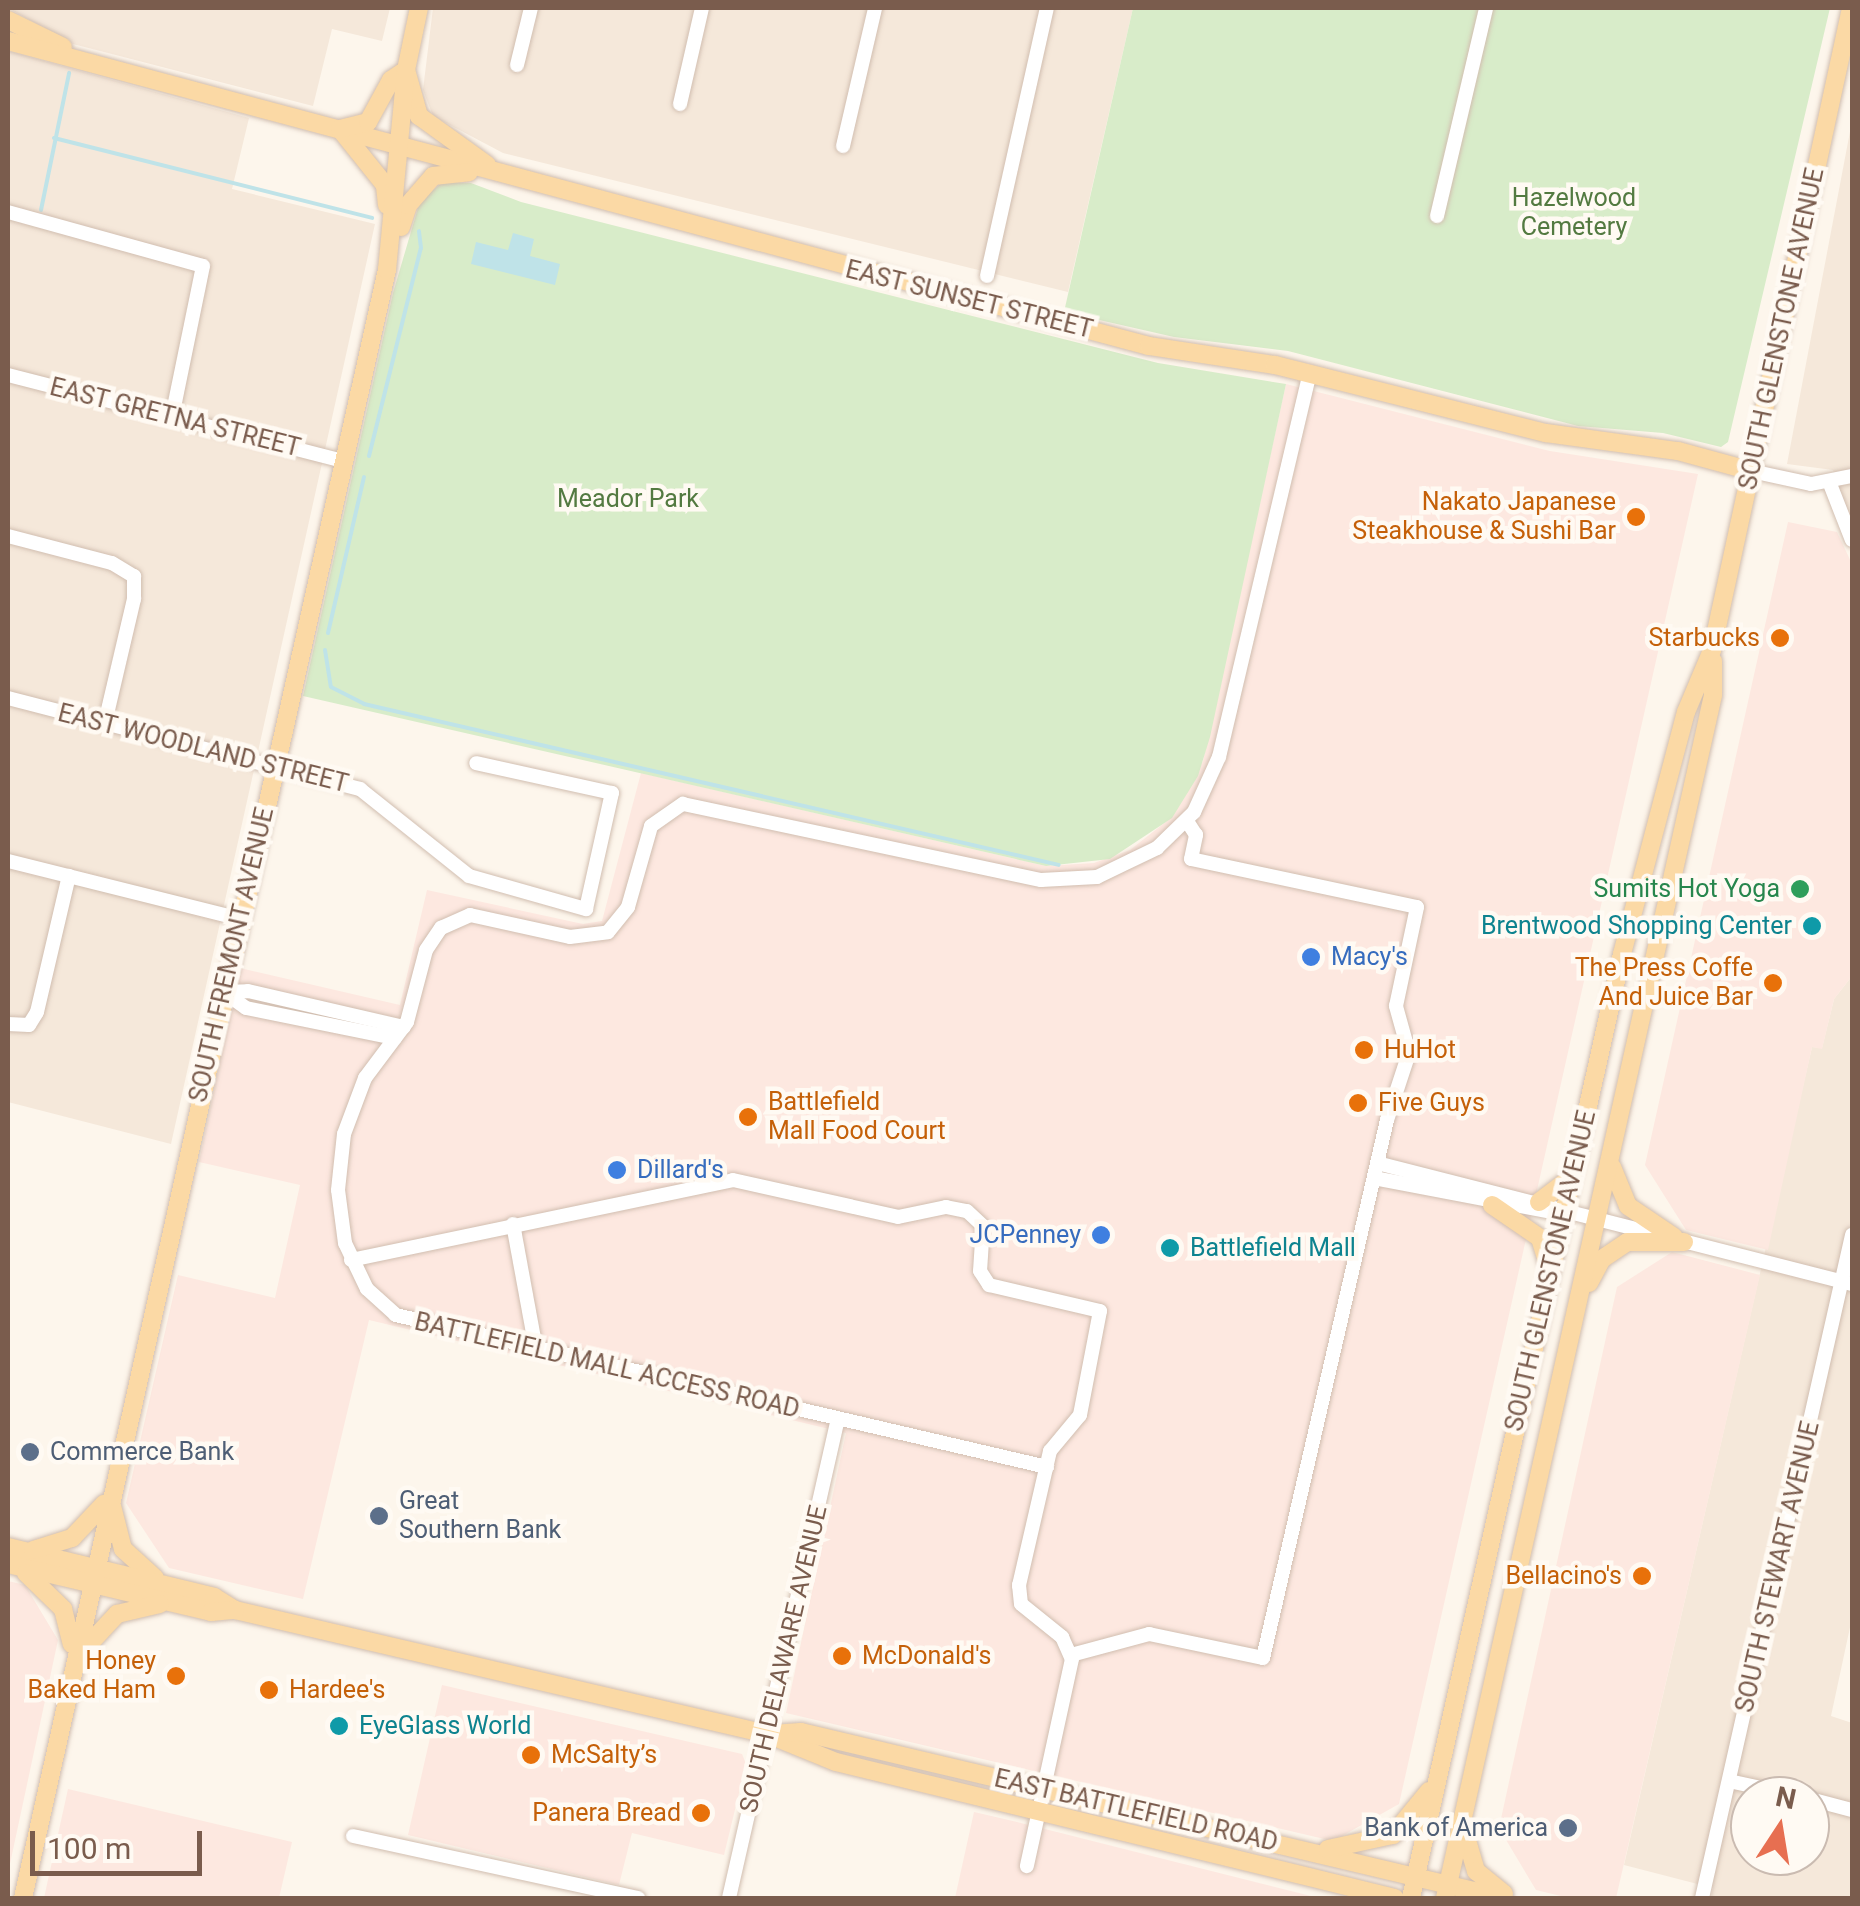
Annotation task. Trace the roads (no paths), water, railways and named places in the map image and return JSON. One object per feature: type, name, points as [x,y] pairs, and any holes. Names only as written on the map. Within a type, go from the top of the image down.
[{"type":"main road","name":"SOUTH FREMONT AVENUE","points":[[23,1898],[390,251],[406,70],[418,8]]},
{"type":"main road","name":"SOUTH GLENSTONE AVENUE","points":[[1411,1898],[1572,1177],[1686,712],[1712,650],[1847,52],[1851,8]]},
{"type":"main road","name":"EAST SUNSET STREET","points":[[8,20],[95,62]]},
{"type":"main road","name":"EAST SUNSET STREET","points":[[8,41],[1130,341],[1310,373],[1546,434],[1678,451],[1751,471]]},
{"type":"main road","points":[[390,251],[385,185],[340,128],[368,122],[391,80],[406,70],[419,116],[499,174]]},
{"type":"main road","points":[[390,251],[408,205],[433,176],[499,174]]},
{"type":"main road","name":"SOUTH GLENSTONE AVENUE","points":[[1447,1891],[1713,695],[1712,650]]},
{"type":"main road","points":[[1611,1158],[1617,1192],[1628,1206],[1684,1242]]},
{"type":"main road","points":[[1539,1202],[1572,1177]]},
{"type":"main road","points":[[1492,1205],[1540,1238],[1550,1278]]},
{"type":"main road","points":[[1576,1317],[1596,1270],[1618,1246],[1636,1239],[1684,1242]]},
{"type":"main road","points":[[74,1662],[63,1609],[13,1556],[72,1538],[110,1495]]},
{"type":"main road","points":[[110,1495],[122,1549],[167,1584]]},
{"type":"main road","name":"EAST BATTLEFIELD ROAD","points":[[13,1556],[92,1575],[174,1603],[235,1610],[767,1734],[836,1762],[1395,1898]]},
{"type":"main road","name":"EAST BATTLEFIELD ROAD","points":[[92,1575],[167,1584],[214,1596],[235,1610]]},
{"type":"main road","points":[[74,1662],[117,1614],[174,1603]]},
{"type":"main road","name":"EAST BATTLEFIELD ROAD","points":[[767,1734],[801,1732],[1415,1876],[1447,1891],[1504,1898]]},
{"type":"main road","points":[[1302,1850],[1357,1848],[1393,1835],[1439,1773]]},
{"type":"main road","points":[[1462,1822],[1476,1871],[1513,1898]]},
{"type":"main road","points":[[1329,1882],[1357,1898]]},
{"type":"street","points":[[518,66],[531,8]]},
{"type":"street","points":[[680,104],[702,8]]},
{"type":"street","points":[[844,146],[874,8]]},
{"type":"street","points":[[987,276],[1047,8]]},
{"type":"street","points":[[1437,216],[1486,8]]},
{"type":"street","points":[[8,212],[204,266],[172,417]]},
{"type":"street","name":"BATTLEFIELD MALL ACCESS ROAD","points":[[1046,1467],[396,1315],[376,1300],[351,1260],[339,1205],[339,1160],[351,1110],[371,1067],[399,1033],[426,950],[442,928],[470,915],[570,937],[608,932],[628,907],[651,826],[683,804],[1054,881],[1123,869],[1187,821],[1208,788],[1224,739],[1310,373]]},
{"type":"street","name":"EAST GRETNA STREET","points":[[8,375],[343,461]]},
{"type":"street","name":"EAST SUNSET STREET","points":[[1751,471],[1830,484],[1852,476]]},
{"type":"street","points":[[1830,484],[1852,540]]},
{"type":"street","points":[[8,536],[112,563],[134,576],[134,599],[105,723]]},
{"type":"street","name":"EAST WOODLAND STREET","points":[[8,698],[273,766],[374,797],[444,858],[484,883],[586,910],[612,793],[476,763]]},
{"type":"street","points":[[1072,1657],[1149,1634],[1262,1658],[1375,1171],[1410,1054],[1396,1006],[1417,907],[1192,860],[1196,835],[1187,821]]},
{"type":"street","points":[[8,861],[240,918]]},
{"type":"street","points":[[8,1024],[29,1025],[68,876]]},
{"type":"street","points":[[224,992],[250,992],[399,1033]]},
{"type":"street","points":[[224,992],[246,1008],[344,1031],[399,1033]]},
{"type":"street","points":[[344,1031],[367,1046],[371,1067]]},
{"type":"street","points":[[1375,1171],[1539,1202],[1564,1213]]},
{"type":"street","points":[[1375,1171],[1492,1205],[1597,1220],[1848,1283]]},
{"type":"street","points":[[351,1260],[724,1180],[898,1218],[946,1208],[967,1211],[983,1226],[980,1271],[988,1284],[1102,1314],[1080,1415],[1056,1439],[1046,1467],[1018,1598],[1062,1637],[1072,1657],[1027,1866]]},
{"type":"street","points":[[514,1224],[536,1349]]},
{"type":"street","name":"SOUTH STEWART AVENUE","points":[[1702,1898],[1848,1283],[1852,1234]]},
{"type":"street","name":"SOUTH DELAWARE AVENUE","points":[[730,1898],[838,1420]]},
{"type":"street","points":[[352,1836],[638,1898]]},
{"type":"water","points":[[513,233],[534,239],[530,256],[560,264],[555,285],[471,264],[476,242],[508,250]]},
{"type":"waterway","points":[[41,210],[69,73]]},
{"type":"waterway","points":[[54,138],[372,218]]},
{"type":"waterway","points":[[369,456],[421,248],[419,231]]},
{"type":"waterway","points":[[328,633],[364,477]]},
{"type":"waterway","points":[[325,650],[331,687],[364,704],[1059,865]]},
{"type":"place","name":"Nakato Japanese Steakhouse & Sushi Bar","points":[[1636,517]]},
{"type":"place","name":"Starbucks","points":[[1780,638]]},
{"type":"place","name":"Sumits Hot Yoga","points":[[1800,889]]},
{"type":"place","name":"Brentwood Shopping Center","points":[[1812,926]]},
{"type":"place","name":"Macy's","points":[[1311,957]]},
{"type":"place","name":"The Press Coffe And Juice Bar","points":[[1773,983]]},
{"type":"place","name":"HuHot","points":[[1364,1050]]},
{"type":"place","name":"Five Guys","points":[[1358,1103]]},
{"type":"place","name":"Battlefield Mall Food Court","points":[[748,1117]]},
{"type":"place","name":"Dillard's","points":[[617,1170]]},
{"type":"place","name":"JCPenney","points":[[1101,1235]]},
{"type":"place","name":"Battlefield Mall","points":[[1170,1248]]},
{"type":"place","name":"Commerce Bank","points":[[30,1452]]},
{"type":"place","name":"Great Southern Bank","points":[[379,1516]]},
{"type":"place","name":"Bellacino's","points":[[1642,1576]]},
{"type":"place","name":"McDonald's","points":[[842,1656]]},
{"type":"place","name":"Honey Baked Ham","points":[[176,1676]]},
{"type":"place","name":"Hardee's","points":[[269,1690]]},
{"type":"place","name":"EyeGlass World","points":[[339,1726]]},
{"type":"place","name":"McSalty’s","points":[[531,1755]]},
{"type":"place","name":"Panera Bread","points":[[701,1813]]},
{"type":"place","name":"Bank of America","points":[[1568,1828]]},
{"type":"park label","name":"Hazelwood Cemetery","points":[[1574,214]]},
{"type":"park label","name":"Meador Park","points":[[628,499]]}]
